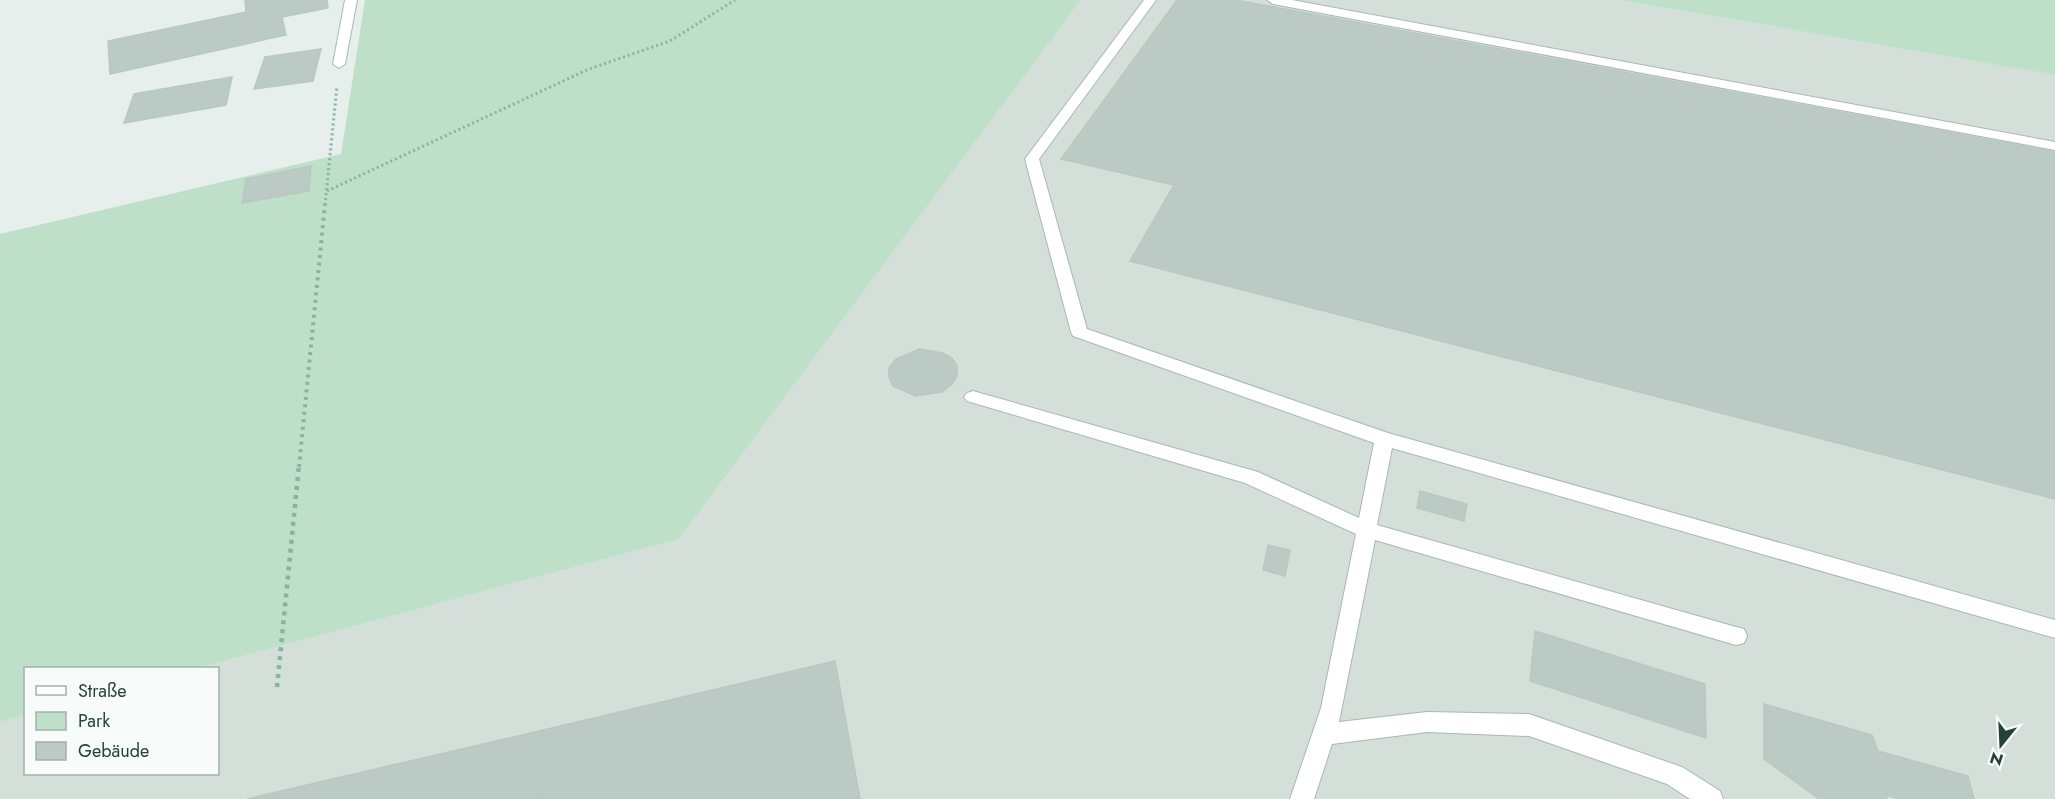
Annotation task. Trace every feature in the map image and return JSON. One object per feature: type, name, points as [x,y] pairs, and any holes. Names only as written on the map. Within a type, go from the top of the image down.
[{"type":"street","points":[[339,64],[351,0]]},
{"type":"street","points":[[1150,0],[1032,159],[1079,332],[1384,439],[2055,629]]},
{"type":"street","points":[[1273,0],[2055,146]]},
{"type":"street","points":[[973,397],[1251,477],[1367,530],[1736,636]]},
{"type":"street","points":[[1302,799],[1332,708],[1384,439]]},
{"type":"street","points":[[1323,734],[1427,722],[1529,725],[1674,775],[1711,799]]},
{"type":"path","points":[[326,191],[590,69],[670,41],[735,0]]},
{"type":"path","points":[[277,687],[339,64]]},
{"type":"shaded area","points":[[1081,0],[1620,0],[2055,75],[2055,799],[0,799],[0,722],[24,715],[24,775],[219,775],[219,667],[202,667],[679,539]]},
{"type":"green space","points":[[365,0],[1081,0],[679,539],[202,667],[24,667],[24,715],[0,722],[0,234],[341,154]]},
{"type":"green space","points":[[1620,0],[2055,0],[2055,75]]},
{"type":"building","points":[[245,0],[327,0],[328,8],[282,17],[286,35],[110,74],[108,41],[246,12]]},
{"type":"building","points":[[1177,0],[1236,0],[2055,152],[2055,499],[1130,261],[1174,185],[1061,159]]},
{"type":"building","points":[[321,49],[313,81],[254,89],[265,57]]},
{"type":"building","points":[[232,77],[226,105],[124,123],[134,94]]},
{"type":"building","points":[[311,166],[309,191],[242,203],[246,179]]},
{"type":"building","points":[[919,349],[943,353],[952,358],[957,366],[957,376],[952,384],[942,392],[915,396],[893,386],[889,377],[889,368],[896,359]]},
{"type":"building","points":[[1420,491],[1467,504],[1464,521],[1417,508]]},
{"type":"building","points":[[1268,545],[1290,550],[1285,576],[1263,570]]},
{"type":"building","points":[[1535,631],[1705,684],[1706,738],[1530,681]]},
{"type":"building","points":[[835,661],[860,799],[542,799],[543,730]]},
{"type":"building","points":[[1764,704],[1872,735],[1878,751],[1887,799],[1819,799],[1764,759]]},
{"type":"building","points":[[543,730],[542,799],[247,799]]},
{"type":"building","points":[[1878,751],[1968,776],[1974,799],[1899,799],[1886,795]]}]
